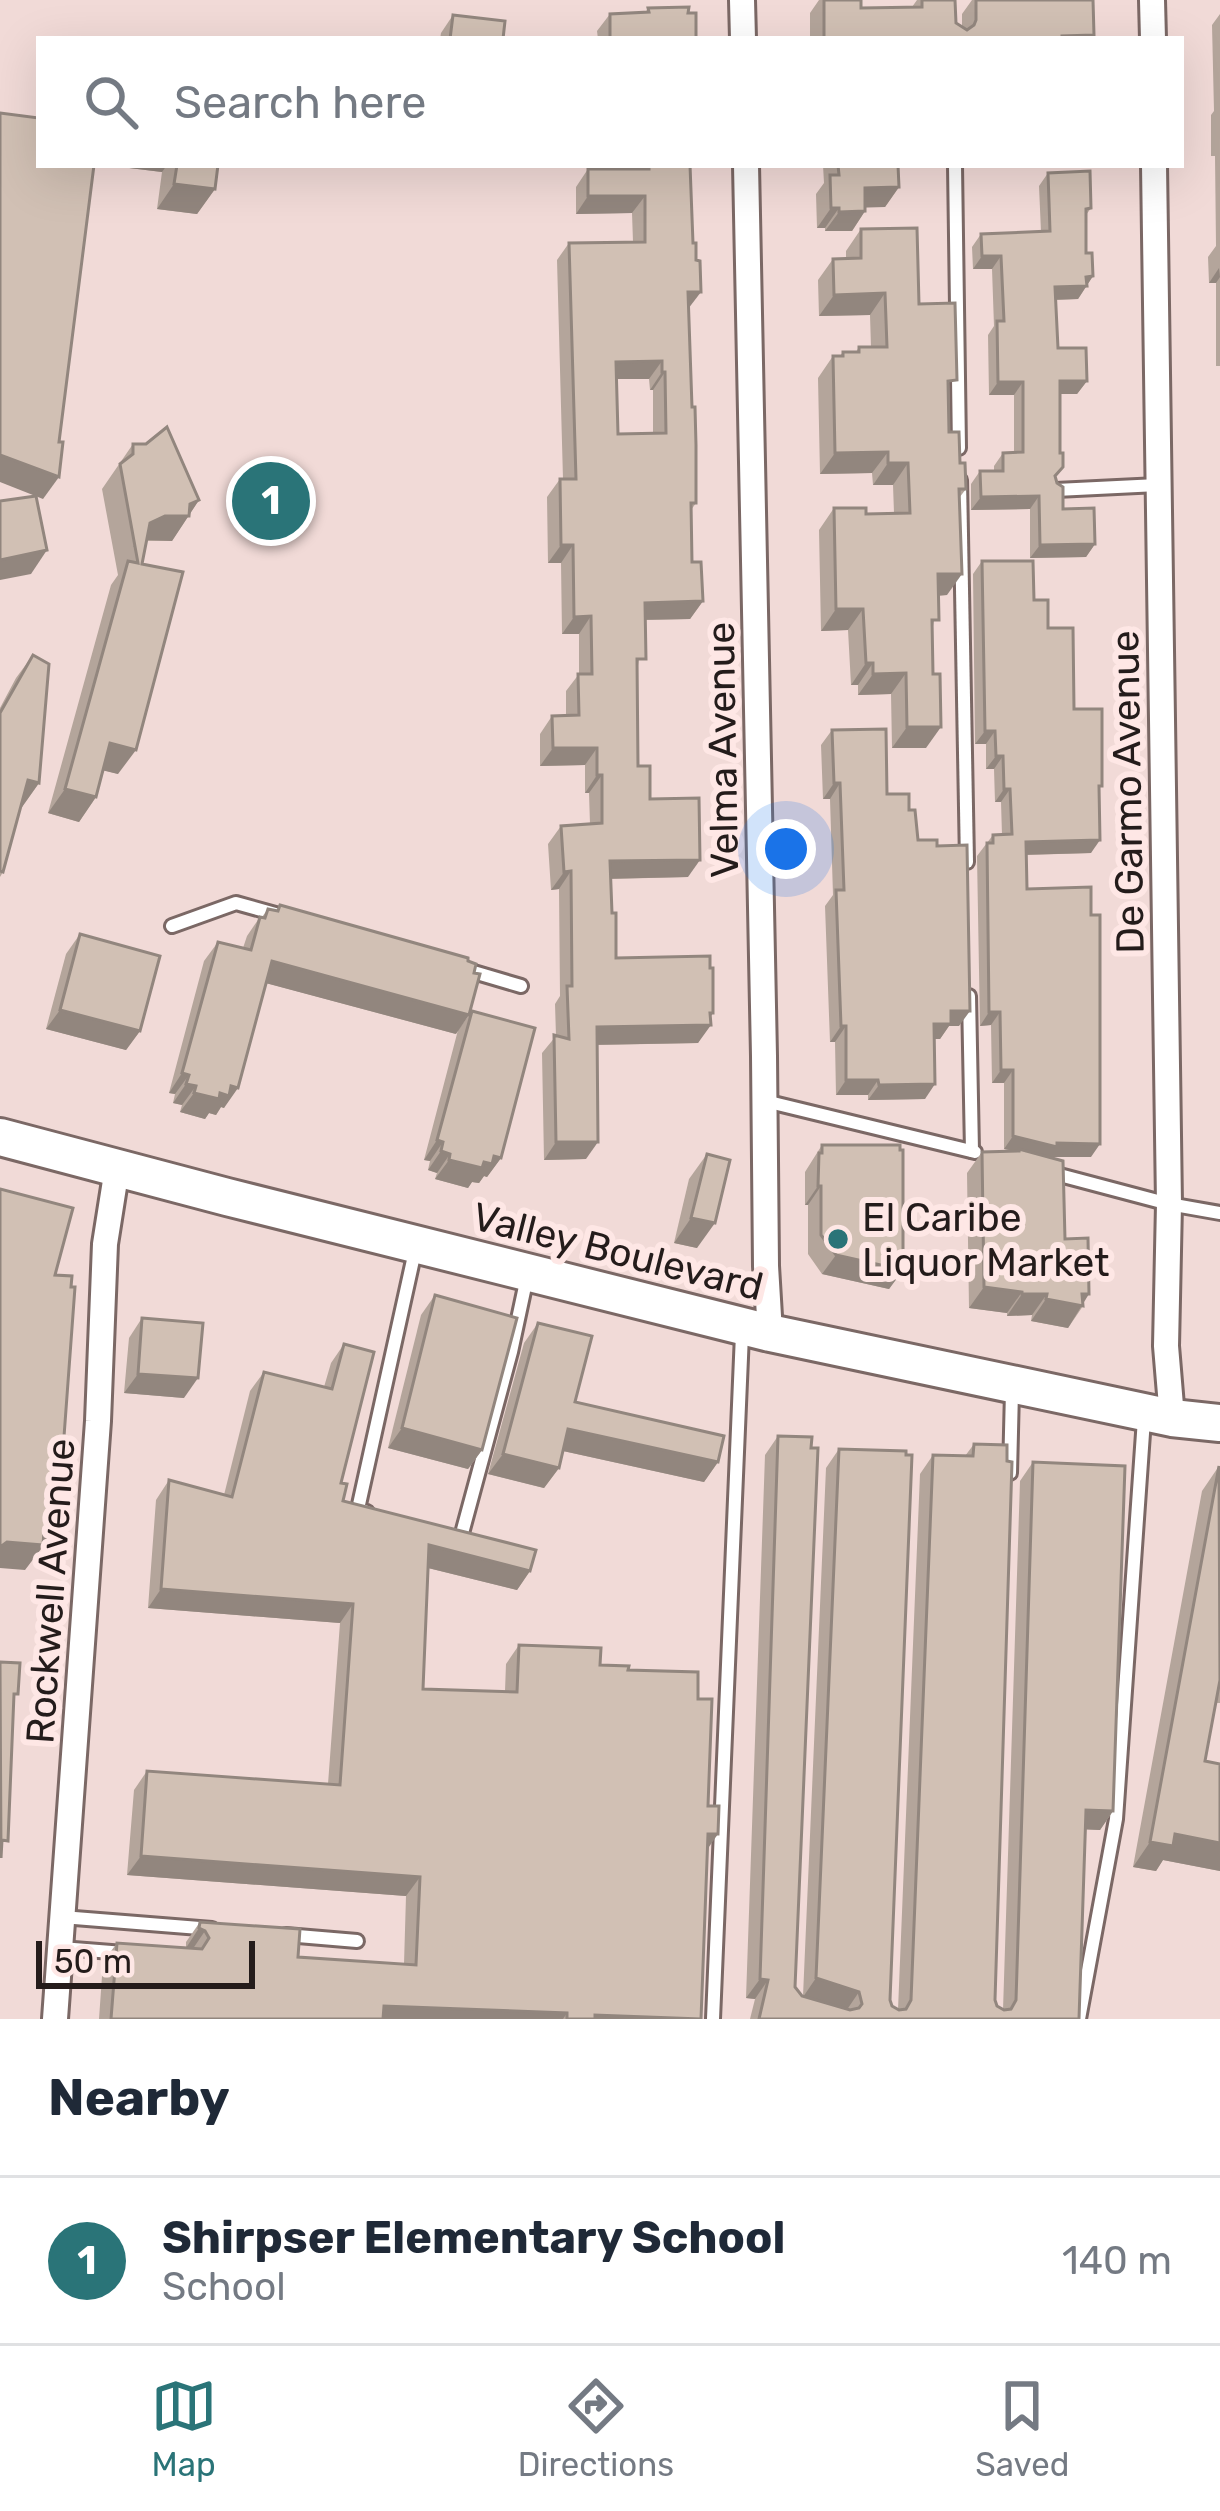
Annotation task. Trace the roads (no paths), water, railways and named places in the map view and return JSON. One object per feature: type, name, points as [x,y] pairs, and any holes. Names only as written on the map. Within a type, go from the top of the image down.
[{"type":"main road","name":"Valley Boulevard","points":[[0,1137],[756,1330],[1220,1423]]},
{"type":"street","points":[[742,0],[743,36]]},
{"type":"street","points":[[1152,0],[1153,36]]},
{"type":"street","name":"Velma Avenue","points":[[746,168],[765,1101],[766,1267],[756,1330]]},
{"type":"street","name":"De Garmo Avenue","points":[[1154,168],[1168,1204],[1166,1346],[1158,1414]]},
{"type":"street","name":"Rockwell Avenue","points":[[55,2019],[98,1421],[105,1244],[117,1168]]},
{"type":"lane","points":[[955,168],[967,869]]},
{"type":"lane","points":[[1056,490],[1159,484]]},
{"type":"lane","points":[[172,926],[236,903],[302,922]]},
{"type":"lane","points":[[455,967],[521,986]]},
{"type":"lane","points":[[969,986],[972,1151]]},
{"type":"lane","points":[[765,1101],[994,1157]]},
{"type":"lane","points":[[1038,1169],[1220,1214]]},
{"type":"lane","points":[[379,1515],[358,1509],[416,1244]]},
{"type":"lane","points":[[440,1532],[461,1538],[528,1272]]},
{"type":"lane","points":[[713,2019],[756,1330]]},
{"type":"lane","points":[[1010,1481],[1012,1384]]},
{"type":"lane","points":[[1079,2019],[1116,1819],[1158,1414]]},
{"type":"lane","points":[[62,1917],[221,1930]]},
{"type":"lane","points":[[266,1934],[357,1941]]},
{"type":"lane","points":[[60,1948],[143,1954]]},
{"type":"place","name":"Shirpser Elementary School","points":[[271,501]]},
{"type":"place","name":"El Caribe Liquor Market","points":[[838,1239]]}]
